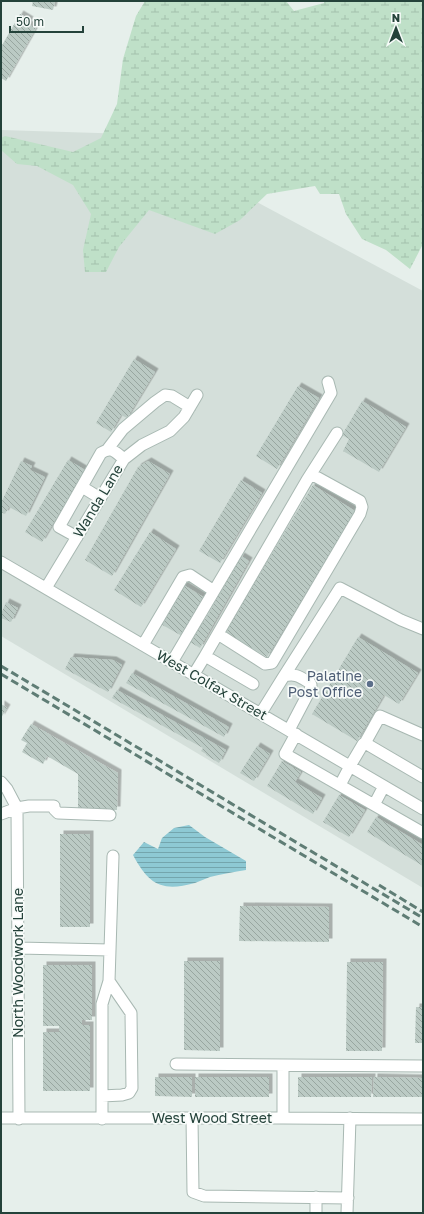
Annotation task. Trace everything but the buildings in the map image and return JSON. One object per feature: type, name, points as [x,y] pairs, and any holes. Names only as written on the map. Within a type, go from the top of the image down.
[{"type":"street","points":[[172,662],[331,393],[328,382]]},
{"type":"street","points":[[77,537],[59,527],[101,453],[107,450],[123,429],[165,395],[172,396],[190,406]]},
{"type":"street","name":"Wanda Lane","points":[[46,588],[124,459],[142,445],[170,431],[184,417],[197,395]]},
{"type":"street","points":[[194,674],[311,474],[338,433]]},
{"type":"street","points":[[107,450],[113,450],[124,459]]},
{"type":"street","points":[[218,634],[265,664],[272,663],[360,514],[362,507],[360,501],[311,474]]},
{"type":"street","points":[[82,487],[100,498]]},
{"type":"street","name":"West Colfax Street","points":[[1,562],[423,809]]},
{"type":"street","points":[[143,644],[183,577],[190,575],[214,591]]},
{"type":"street","points":[[261,714],[340,588],[401,620],[423,629]]},
{"type":"street","points":[[205,656],[253,684]]},
{"type":"street","points":[[284,676],[291,674],[297,675],[311,685],[285,754],[423,833]]},
{"type":"street","points":[[340,786],[350,766],[380,716],[423,735]]},
{"type":"street","points":[[365,743],[423,777]]},
{"type":"street","points":[[1,782],[17,808]]},
{"type":"street","points":[[374,805],[384,786]]},
{"type":"street","points":[[1,814],[17,808],[29,806],[54,806],[54,809],[58,813],[110,815]]},
{"type":"street","name":"North Woodwork Lane","points":[[17,808],[18,1119]]},
{"type":"street","points":[[102,1119],[102,1004],[109,981],[114,856]]},
{"type":"street","points":[[18,948],[110,950]]},
{"type":"street","points":[[102,1096],[122,1095],[129,1093],[132,1088],[131,1013],[109,981]]},
{"type":"street","points":[[176,1064],[423,1066]]},
{"type":"street","points":[[283,1065],[283,1118]]},
{"type":"street","name":"West Wood Street","points":[[1,1118],[423,1119]]},
{"type":"street","points":[[192,1118],[193,1192],[204,1196],[348,1198]]},
{"type":"street","points":[[347,1213],[350,1118]]},
{"type":"street","points":[[316,1197],[316,1213]]},
{"type":"shaded area","points":[[1,130],[130,134],[423,291],[423,888],[1,636]]},
{"type":"green space","points":[[145,1],[286,1],[294,11],[324,3],[324,1],[423,1],[423,244],[410,269],[386,250],[362,239],[346,214],[339,194],[320,194],[315,186],[267,194],[240,220],[215,234],[149,210],[119,247],[106,272],[85,272],[83,250],[91,214],[73,185],[37,166],[17,164],[1,150],[1,138],[5,136],[73,152],[101,138],[117,104],[123,59],[136,16]]},
{"type":"water","points":[[189,825],[205,837],[246,861],[246,870],[214,876],[195,883],[174,887],[158,884],[151,879],[133,855],[144,842],[158,849],[162,838],[174,828]]},
{"type":"railway","points":[[1,666],[423,918]]},
{"type":"railway","points":[[1,674],[423,927]]},
{"type":"railway","points":[[379,885],[423,912]]},
{"type":"place","name":"Palatine Post Office","points":[[370,684]]}]
